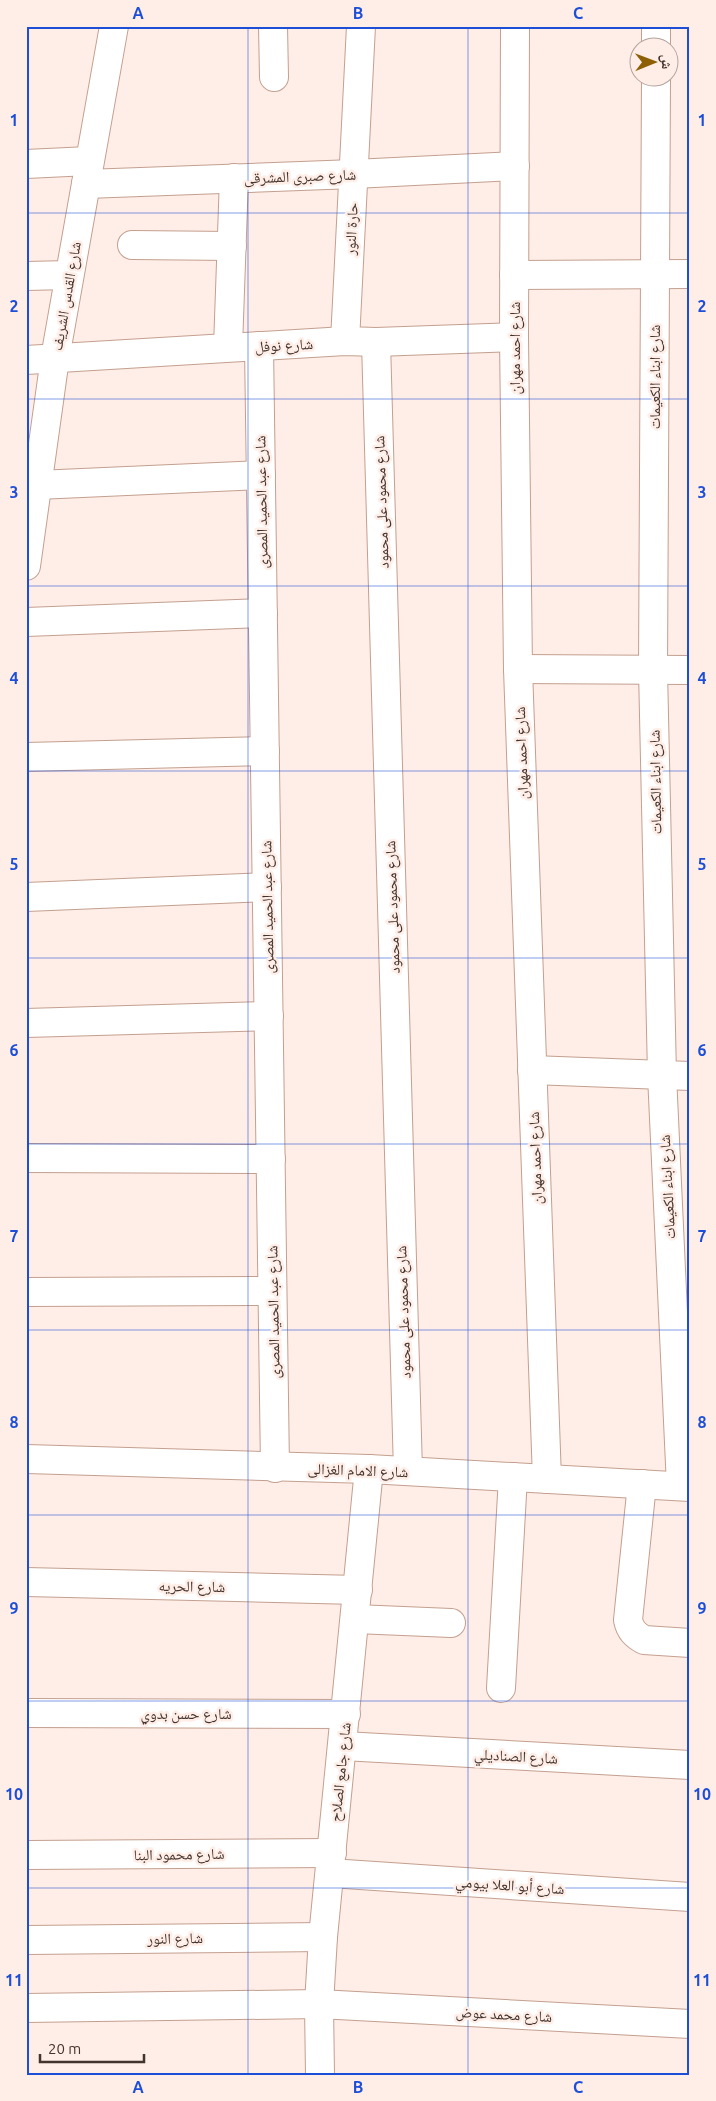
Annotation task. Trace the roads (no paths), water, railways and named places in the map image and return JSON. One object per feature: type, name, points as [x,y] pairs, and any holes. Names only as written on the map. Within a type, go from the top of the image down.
[{"type":"street","name":"شارع القدس الشريف","points":[[26,564],[55,358],[114,26]]},
{"type":"street","points":[[273,26],[274,77]]},
{"type":"street","name":"حارة النور","points":[[345,341],[361,26]]},
{"type":"street","name":"شارع احمد مهران","points":[[515,26],[514,337],[518,669],[547,1479]]},
{"type":"street","name":"شارع ابناء الكعيمات","points":[[656,88],[653,670],[662,1074],[685,1486]]},
{"type":"street","name":"شارع صبرى المشرقى","points":[[26,164],[87,172],[234,178],[515,166]]},
{"type":"street","points":[[228,347],[234,178]]},
{"type":"street","points":[[132,246],[232,246]]},
{"type":"street","points":[[514,275],[690,274]]},
{"type":"street","points":[[26,276],[69,275]]},
{"type":"street","name":"شارع نوفل","points":[[26,360],[345,341],[376,342],[514,337]]},
{"type":"street","name":"شارع محمود على محمود","points":[[376,342],[408,1471]]},
{"type":"street","name":"شارع عبد الحميد المصرى","points":[[259,346],[275,1468]]},
{"type":"street","points":[[37,485],[261,475]]},
{"type":"street","points":[[26,622],[263,613]]},
{"type":"street","points":[[518,669],[690,670]]},
{"type":"street","points":[[26,757],[265,751]]},
{"type":"street","points":[[26,897],[266,887]]},
{"type":"street","points":[[26,1023],[269,1016]]},
{"type":"street","points":[[532,1070],[690,1076]]},
{"type":"street","points":[[26,1158],[271,1159]]},
{"type":"street","points":[[26,1292],[272,1291]]},
{"type":"street","name":"شارع الامام الغزالى","points":[[26,1459],[275,1468],[369,1469],[685,1486]]},
{"type":"street","name":"شارع جامع الصلاح","points":[[320,2075],[319,2004],[324,1937],[369,1469]]},
{"type":"street","points":[[501,1688],[513,1477]]},
{"type":"street","points":[[642,1484],[628,1620],[634,1632],[644,1640],[690,1643]]},
{"type":"street","name":"شارع الحريه","points":[[26,1582],[358,1590]]},
{"type":"street","points":[[355,1619],[451,1623]]},
{"type":"street","name":"شارع حسن بدوي","points":[[26,1712],[346,1714]]},
{"type":"street","name":"شارع الصناديلي","points":[[342,1746],[690,1765]]},
{"type":"street","name":"شارع محمود البنا","points":[[26,1855],[331,1863]]},
{"type":"street","name":"شارع أبو العلا بيومي","points":[[331,1863],[690,1897]]},
{"type":"street","name":"شارع النور","points":[[26,1940],[324,1937]]},
{"type":"street","name":"شارع محمد عوض","points":[[26,2008],[319,2004],[690,2024]]}]
